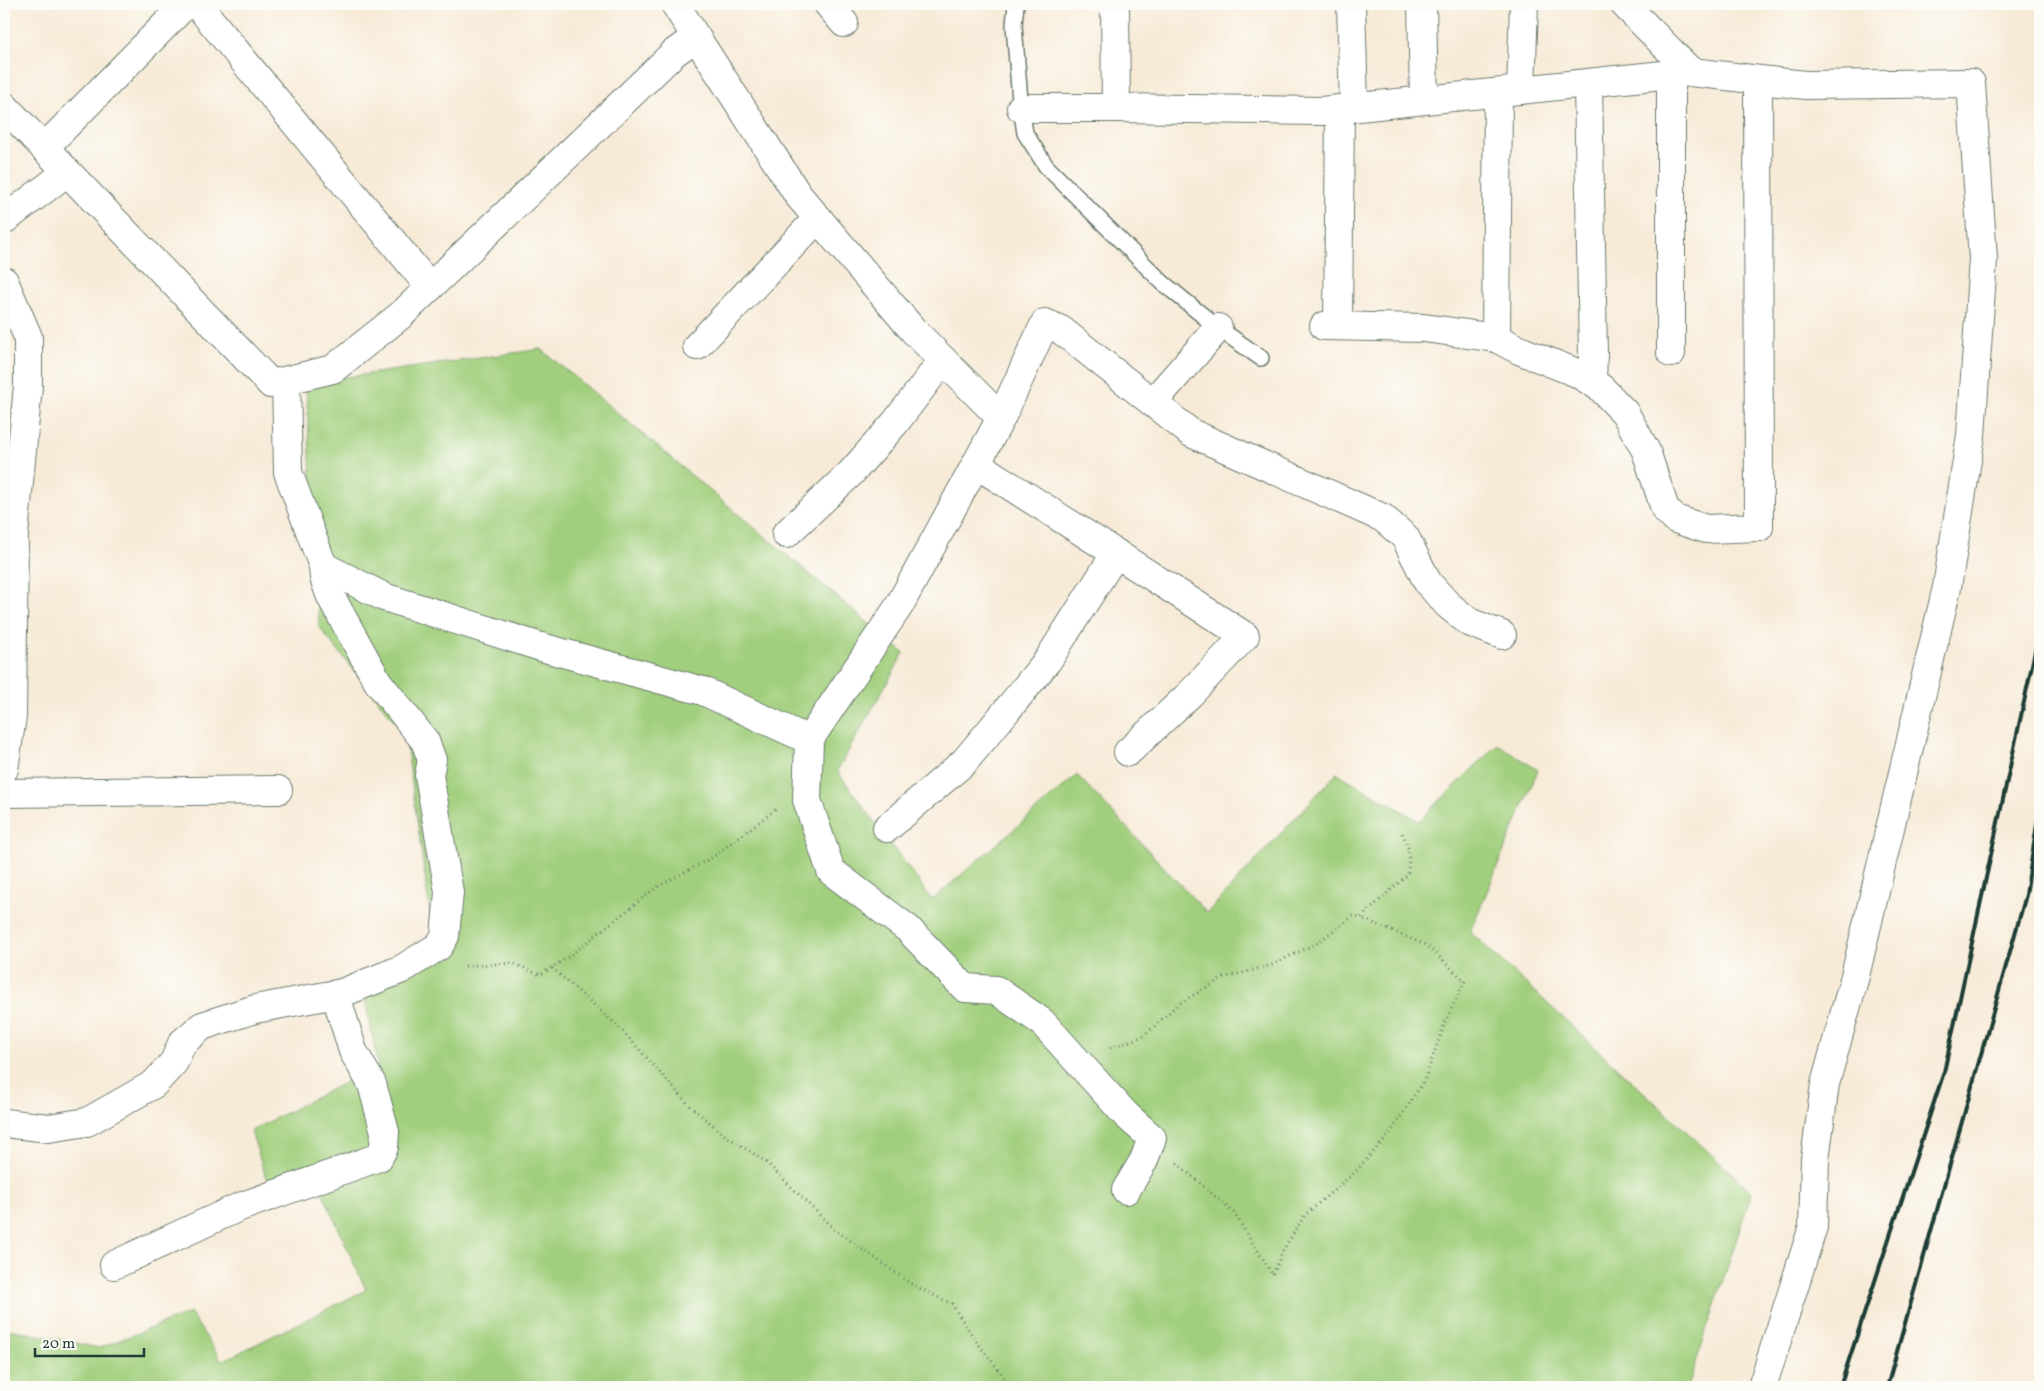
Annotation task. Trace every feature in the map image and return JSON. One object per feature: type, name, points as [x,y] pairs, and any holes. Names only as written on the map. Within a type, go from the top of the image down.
[{"type":"street","points":[[44,148],[186,4]]},
{"type":"street","points":[[197,4],[430,287]]},
{"type":"street","points":[[675,4],[798,195],[913,330],[1001,418]]},
{"type":"street","points":[[1115,4],[1116,108]]},
{"type":"street","points":[[1351,4],[1347,108],[1331,326],[1424,328],[1496,338],[1592,382],[1601,388],[1625,413],[1646,451],[1665,509],[1675,519],[1706,528],[1759,527],[1758,80]]},
{"type":"street","points":[[1422,4],[1424,100]]},
{"type":"street","points":[[1496,338],[1510,91],[1524,4]]},
{"type":"street","points":[[1624,4],[1681,73],[1672,353]]},
{"type":"street","points":[[4,106],[271,384],[333,369],[401,315],[674,53],[696,37]]},
{"type":"street","points":[[1021,108],[1321,111],[1681,73],[1805,86],[1971,83],[1983,259],[1971,436],[1947,587],[1855,976],[1825,1084],[1815,1159],[1813,1228],[1762,1387]]},
{"type":"street","points":[[1588,83],[1592,382]]},
{"type":"street","points":[[4,220],[67,172]]},
{"type":"street","points":[[697,346],[818,218]]},
{"type":"street","points":[[4,282],[28,338],[28,386],[14,535],[12,717],[4,769]]},
{"type":"street","points":[[1126,1190],[1144,1160],[1152,1138],[1126,1115],[1042,1022],[996,990],[965,988],[908,928],[830,871],[807,800],[809,740],[899,606],[1001,418],[1045,323],[1062,330],[1192,432],[1383,518],[1405,537],[1428,583],[1448,605],[1469,622],[1502,635]]},
{"type":"street","points":[[1152,402],[1218,328]]},
{"type":"street","points":[[786,534],[851,473],[895,423],[943,360]]},
{"type":"street","points":[[4,1123],[49,1128],[86,1122],[154,1084],[174,1062],[182,1043],[202,1026],[255,1009],[342,993],[402,969],[439,946],[445,936],[449,892],[429,776],[432,760],[425,742],[378,682],[331,597],[322,566],[288,472],[286,381]]},
{"type":"street","points":[[976,464],[1245,636],[1190,694],[1128,752]]},
{"type":"street","points":[[887,828],[964,762],[1048,660],[1116,554]]},
{"type":"street","points":[[322,566],[384,597],[541,647],[703,691],[809,740]]},
{"type":"street","points":[[4,793],[278,790]]},
{"type":"street","points":[[114,1265],[237,1208],[379,1157],[384,1147],[385,1132],[372,1084],[353,1051],[338,1002],[342,993]]},
{"type":"lane","points":[[1016,4],[1014,25],[1025,133],[1046,166],[1163,283],[1218,328],[1261,358]]},
{"type":"path","points":[[461,966],[513,963],[540,975],[552,968],[657,887],[713,857],[782,804]]},
{"type":"path","points":[[1361,918],[1408,874],[1408,850],[1401,830]]},
{"type":"path","points":[[1082,1066],[1100,1052],[1144,1036],[1178,1004],[1223,978],[1272,965],[1317,943],[1353,916],[1426,945],[1465,981],[1446,1020],[1424,1081],[1419,1089],[1388,1136],[1354,1173],[1305,1215],[1283,1250],[1273,1275],[1234,1213],[1183,1169],[1152,1138]]},
{"type":"path","points":[[552,968],[620,1027],[691,1107],[725,1135],[766,1162],[834,1230],[913,1285],[952,1304],[973,1337],[1012,1387]]},
{"type":"green space","points":[[541,349],[904,653],[837,771],[932,900],[1077,775],[1207,913],[1337,773],[1419,821],[1498,744],[1538,770],[1470,932],[1752,1192],[1688,1387],[4,1387],[4,1328],[99,1348],[190,1313],[222,1361],[366,1290],[321,1189],[268,1184],[251,1131],[378,1065],[363,988],[433,934],[405,734],[319,627],[306,383]]},
{"type":"railway","points":[[1840,1387],[1944,1072],[2040,628]]},
{"type":"railway","points":[[1887,1387],[2026,895],[2040,805]]}]
